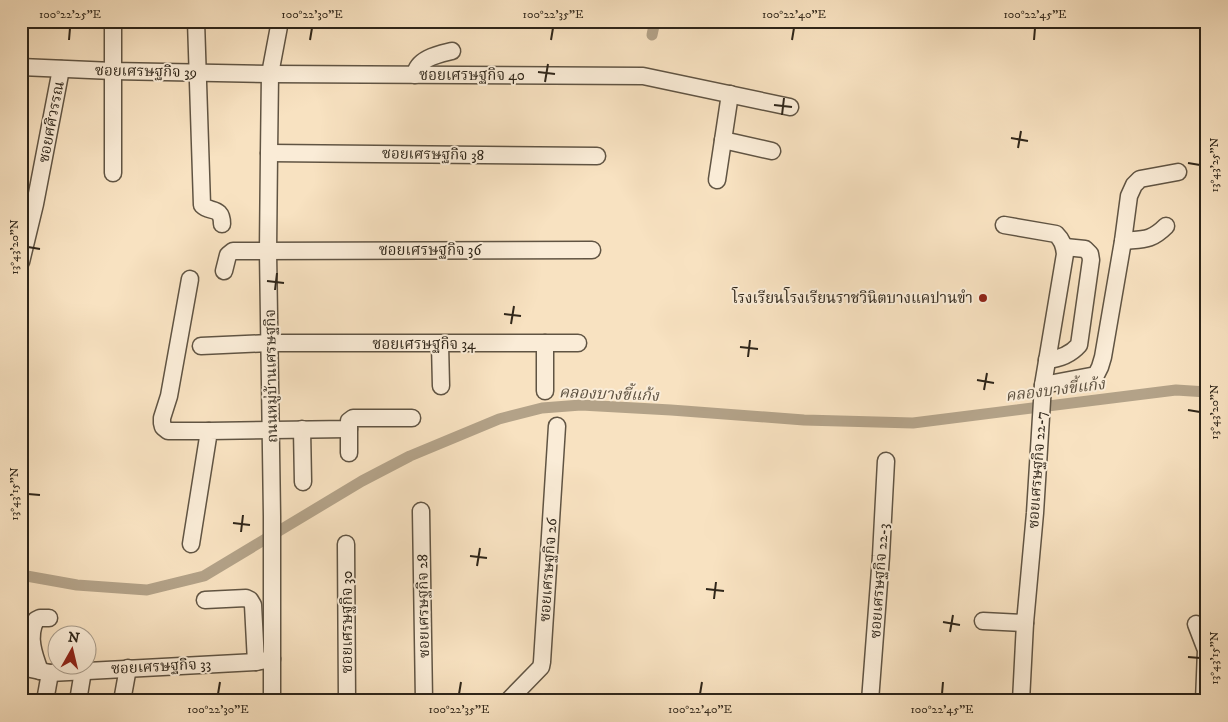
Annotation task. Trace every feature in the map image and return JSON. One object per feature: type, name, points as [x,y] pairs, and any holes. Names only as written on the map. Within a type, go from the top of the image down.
[{"type":"street","points":[[113,21],[114,173]]},
{"type":"street","points":[[196,21],[202,204],[205,208],[217,211],[222,224]]},
{"type":"street","name":"ถนนหมู่บ้านเศรษฐกิจ","points":[[272,701],[272,430],[268,251],[269,153],[270,74],[280,21]]},
{"type":"street","points":[[416,74],[419,66],[428,59],[452,51]]},
{"type":"street","name":"ซอยเศรษฐกิจ 39","points":[[21,67],[270,74]]},
{"type":"street","name":"ซอยศศิวรรณ","points":[[21,262],[28,203],[61,69]]},
{"type":"street","name":"ซอยเศรษฐกิจ 40","points":[[270,74],[643,76],[790,107]]},
{"type":"street","points":[[717,180],[730,94]]},
{"type":"street","points":[[723,140],[772,151]]},
{"type":"street","name":"ซอยเศรษฐกิจ 38","points":[[269,153],[597,156]]},
{"type":"street","points":[[1042,389],[1096,375],[1100,367],[1123,241],[1128,196],[1140,179],[1178,172]]},
{"type":"street","points":[[1004,225],[1056,234],[1062,240],[1065,248],[1086,249],[1090,254],[1091,260],[1079,344],[1074,350],[1065,355],[1047,360]]},
{"type":"street","points":[[1123,241],[1156,236],[1166,226]]},
{"type":"street","name":"ซอยเศรษฐกิจ 22-7","points":[[1021,701],[1042,389],[1065,248]]},
{"type":"street","name":"ซอยเศรษฐกิจ 36","points":[[224,271],[228,255],[233,250],[592,250]]},
{"type":"street","points":[[190,279],[169,396],[162,423],[168,431],[349,429]]},
{"type":"street","name":"ซอยเศรษฐกิจ 34","points":[[201,346],[270,343],[578,343]]},
{"type":"street","points":[[544,391],[545,343]]},
{"type":"street","points":[[440,344],[441,386]]},
{"type":"street","points":[[349,452],[349,421],[353,418],[412,418]]},
{"type":"street","name":"ซอยเศรษฐกิจ 26","points":[[508,701],[541,667],[542,662],[558,426]]},
{"type":"street","points":[[302,429],[303,482]]},
{"type":"street","points":[[190,544],[209,431]]},
{"type":"street","name":"ซอยเศรษฐกิจ 22-3","points":[[870,701],[886,461]]},
{"type":"street","name":"ซอยเศรษฐกิจ 28","points":[[421,511],[424,701]]},
{"type":"street","name":"ซอยเศรษฐกิจ 30","points":[[346,544],[347,701]]},
{"type":"street","points":[[205,600],[246,598],[250,600],[253,605],[256,662]]},
{"type":"street","points":[[46,701],[45,672],[33,652],[32,634],[36,620],[49,618]]},
{"type":"street","points":[[983,621],[1025,623]]},
{"type":"street","points":[[1196,624],[1206,650],[1204,701]]},
{"type":"street","name":"ซอยเศรษฐกิจ 33","points":[[98,670],[256,662],[272,659]]},
{"type":"street","name":"ซอยเศรษฐกิจ 33","points":[[21,667],[48,672]]},
{"type":"street","points":[[122,701],[128,668]]},
{"type":"street","points":[[78,701],[82,674]]},
{"type":"waterway","points":[[652,35],[655,21]]},
{"type":"waterway","name":"คลองบางขี้แก้ง","points":[[21,575],[77,585],[147,590],[204,576],[362,481],[410,456],[499,419],[542,408],[581,405],[804,420],[913,423],[1176,390],[1207,392]]},
{"type":"place","name":"โรงเรียนโรงเรียนราชวินิตบางแคปานขำ","points":[[983,298]]}]
